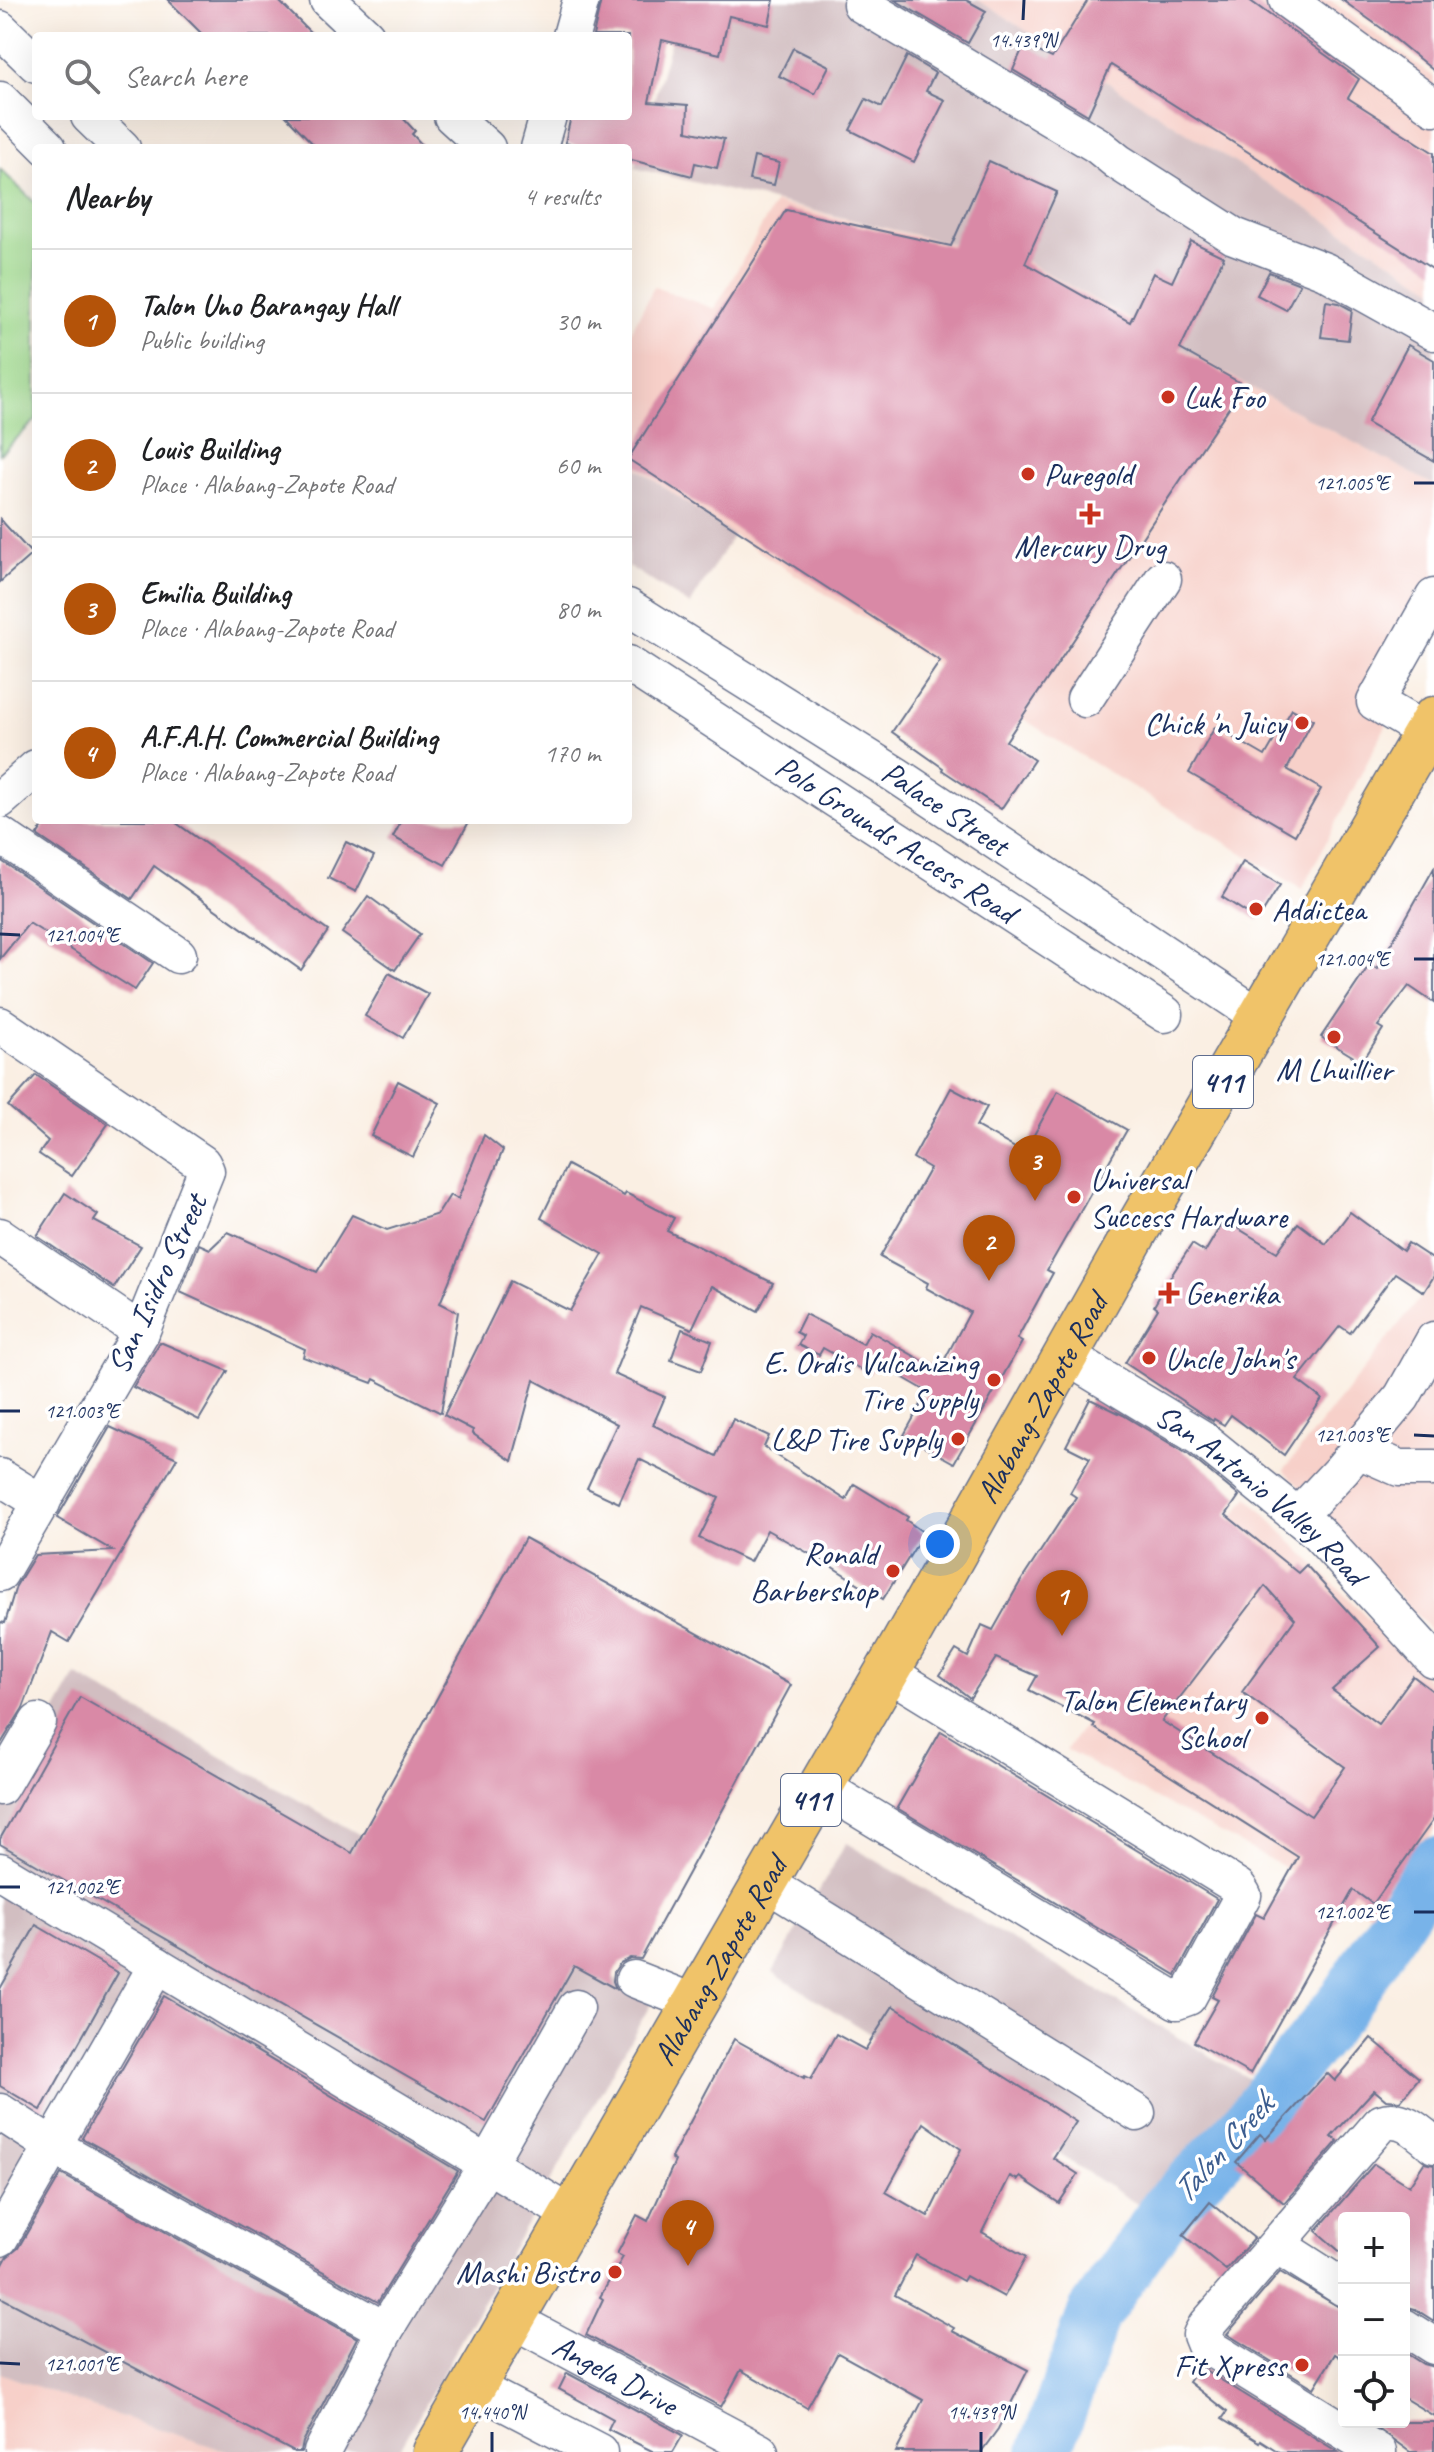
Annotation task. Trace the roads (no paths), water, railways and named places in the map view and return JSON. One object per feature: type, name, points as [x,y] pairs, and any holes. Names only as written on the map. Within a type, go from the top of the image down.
[{"type":"highway","name":"Alabang-Zapote Road","points":[[435,2452],[1430,725]]},
{"type":"street","points":[[328,0],[362,32]]},
{"type":"street","points":[[572,32],[581,0]]},
{"type":"street","points":[[1287,0],[1434,107]]},
{"type":"street","points":[[861,4],[1097,145],[1118,162],[1234,236],[1325,271],[1434,332]]},
{"type":"street","points":[[0,29],[32,60]]},
{"type":"street","points":[[0,100],[44,144]]},
{"type":"street","points":[[93,120],[118,144]]},
{"type":"street","points":[[456,120],[483,144]]},
{"type":"street","points":[[540,144],[547,120]]},
{"type":"street","points":[[1085,699],[1163,579]]},
{"type":"street","points":[[1430,725],[1375,702],[1434,597]]},
{"type":"street","name":"Palace Street","points":[[632,610],[896,775],[1260,1017]]},
{"type":"street","name":"Polo Grounds Access Road","points":[[632,667],[1165,1014]]},
{"type":"street","points":[[0,800],[32,772]]},
{"type":"street","points":[[0,835],[178,955]]},
{"type":"street","name":"San Isidro Street","points":[[0,1025],[202,1163],[206,1171],[141,1332],[0,1573]]},
{"type":"street","points":[[0,1236],[141,1332]]},
{"type":"street","points":[[1298,1516],[1402,1397],[1434,1340]]},
{"type":"street","name":"San Antonio Valley Road","points":[[1066,1356],[1201,1438],[1298,1516],[1317,1532],[1434,1660]]},
{"type":"street","points":[[1358,1450],[1399,1468],[1434,1468]]},
{"type":"street","points":[[0,1477],[42,1503]]},
{"type":"street","points":[[819,1785],[1177,2001],[1188,1997],[1243,1895],[1238,1887],[886,1671]]},
{"type":"street","points":[[0,1787],[38,1722]]},
{"type":"street","points":[[0,1871],[572,2215]]},
{"type":"street","points":[[763,1881],[1137,2113]]},
{"type":"street","points":[[0,2238],[157,1965]]},
{"type":"street","points":[[634,1979],[695,2003]]},
{"type":"street","points":[[322,2452],[385,2330],[488,2163],[576,2008]]},
{"type":"street","points":[[0,2112],[53,2146],[385,2330]]},
{"type":"street","points":[[1378,2452],[1205,2345],[1201,2335],[1381,2123],[1389,2120],[1427,2125]]},
{"type":"street","points":[[1277,2245],[1338,2284]]},
{"type":"street","name":"Angela Drive","points":[[513,2320],[760,2452]]},
{"type":"street","points":[[1410,2331],[1434,2346]]},
{"type":"street","points":[[474,2387],[599,2452]]},
{"type":"waterway","name":"Talon Creek","points":[[1045,2452],[1094,2314],[1169,2206],[1237,2137],[1339,2009],[1434,1864]]},
{"type":"place","name":"Luk Foo","points":[[1168,397]]},
{"type":"place","name":"Puregold","points":[[1028,474]]},
{"type":"place","name":"Mercury Drug","points":[[1090,514]]},
{"type":"place","name":"Chick 'n Juicy","points":[[1302,723]]},
{"type":"place","name":"Addictea","points":[[1256,909]]},
{"type":"place","name":"M Lhuillier","points":[[1334,1037]]},
{"type":"place","name":"Universal Success Hardware","points":[[1074,1197]]},
{"type":"place","name":"Emilia Building","points":[[1035,1201]]},
{"type":"place","name":"Louis Building","points":[[989,1281]]},
{"type":"place","name":"Generika","points":[[1169,1293]]},
{"type":"place","name":"Uncle John's","points":[[1149,1358]]},
{"type":"place","name":"E. Ordis Vulcanizing Tire Supply","points":[[994,1380]]},
{"type":"place","name":"L&P Tire Supply","points":[[958,1439]]},
{"type":"place","name":"Ronald Barbershop","points":[[893,1571]]},
{"type":"place","name":"Talon Uno Barangay Hall","points":[[1062,1636]]},
{"type":"place","name":"Talon Elementary School","points":[[1262,1718]]},
{"type":"place","name":"A.F.A.H. Commercial Building","points":[[688,2266]]},
{"type":"place","name":"Mashi Bistro","points":[[615,2272]]},
{"type":"place","name":"Fit Xpress","points":[[1302,2365]]}]
